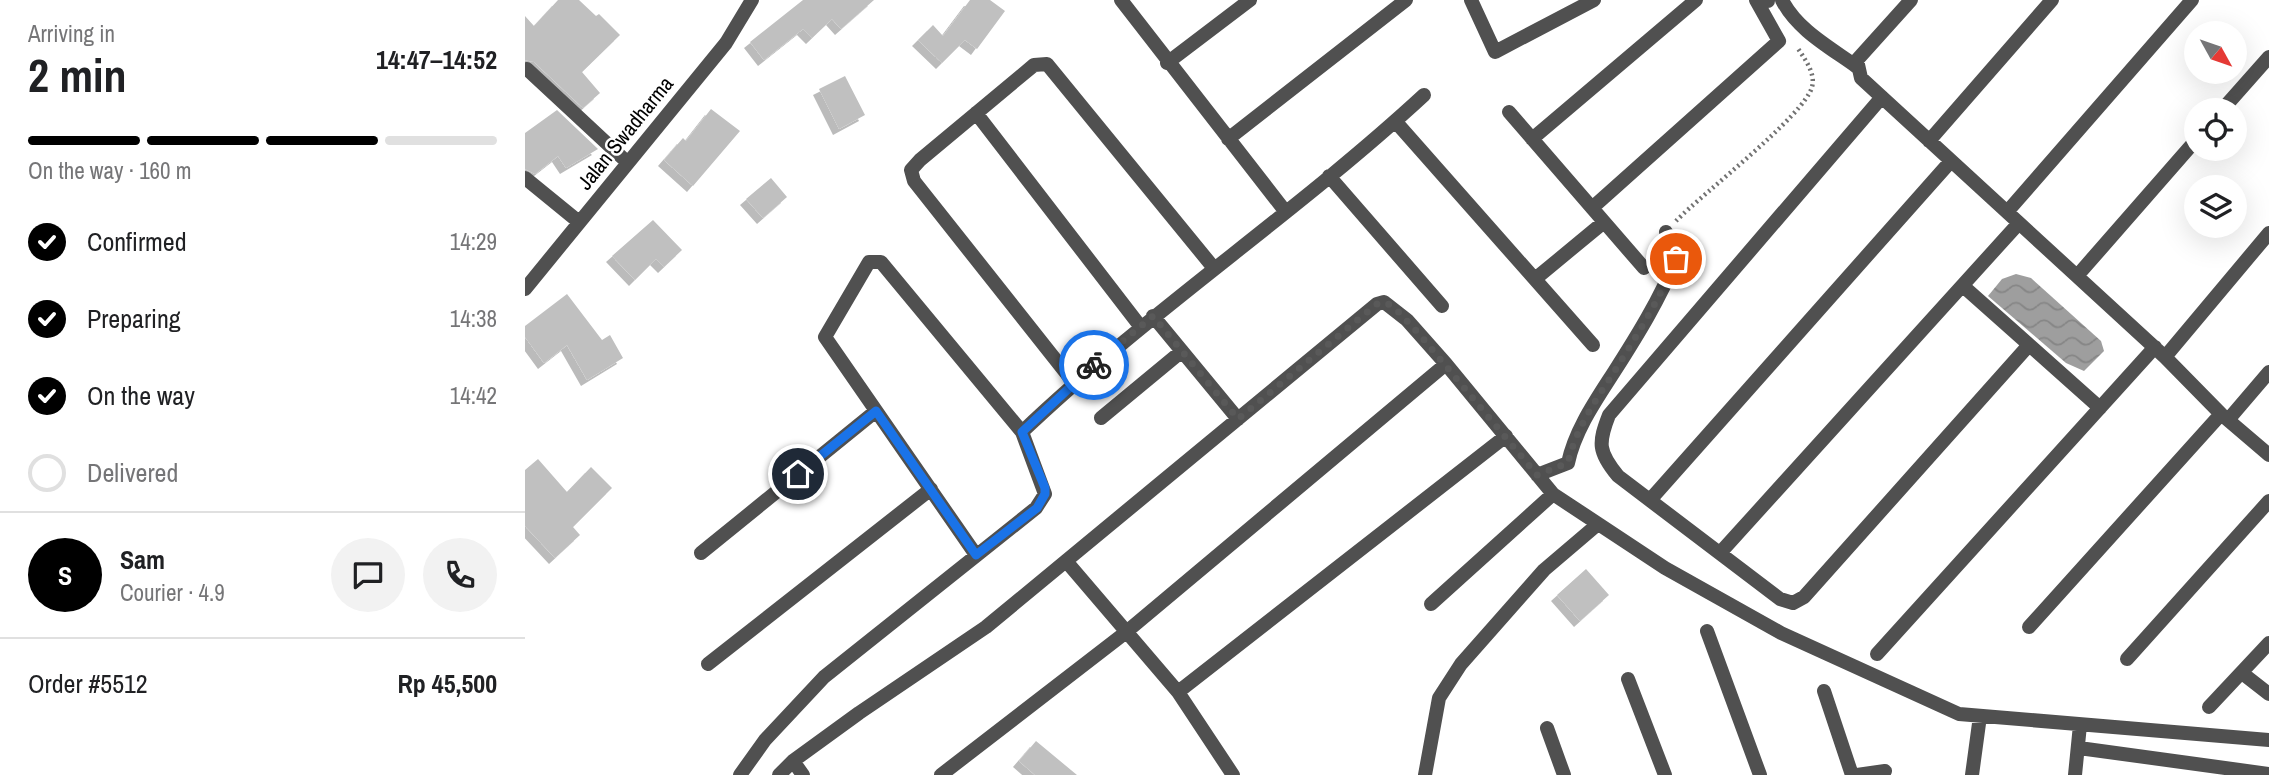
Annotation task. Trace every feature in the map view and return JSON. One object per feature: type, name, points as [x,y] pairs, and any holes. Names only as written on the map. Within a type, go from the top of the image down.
[{"type":"street","name":"Jalan Swadharma","points":[[525,289],[726,43],[753,0]]},
{"type":"street","points":[[1121,0],[1167,63],[1285,211]]},
{"type":"street","points":[[1167,63],[1250,0]]},
{"type":"street","points":[[1228,139],[1406,0]]},
{"type":"street","points":[[1471,0],[1495,52],[1572,5],[1594,0]]},
{"type":"street","points":[[1532,139],[1696,0]]},
{"type":"street","points":[[1592,208],[1779,41],[1756,0]]},
{"type":"street","points":[[1782,0],[1789,13],[1804,28],[1857,67]]},
{"type":"street","points":[[1911,0],[1857,60],[1861,78],[2160,352],[2224,417],[2269,455]]},
{"type":"street","points":[[1929,141],[2052,0]]},
{"type":"street","points":[[2007,212],[2192,0]]},
{"type":"street","points":[[2233,98],[2269,57]]},
{"type":"street","points":[[1074,383],[914,181],[911,170],[920,160],[976,113],[1034,65],[1047,64],[1213,267]]},
{"type":"street","points":[[527,69],[628,163]]},
{"type":"street","points":[[1022,432],[1140,326],[1329,176],[1424,95]]},
{"type":"street","points":[[1882,97],[1609,415],[1601,436],[1603,457],[1618,475],[1650,500],[1780,599],[1793,603],[1804,597],[2029,345]]},
{"type":"street","points":[[1509,112],[1644,268]]},
{"type":"street","points":[[976,113],[1140,326]]},
{"type":"street","points":[[1395,121],[1593,345]]},
{"type":"street","points":[[2077,276],[2184,154]]},
{"type":"street","points":[[1650,500],[1951,161]]},
{"type":"street","points":[[1329,176],[1442,306]]},
{"type":"street","points":[[525,178],[579,222]]},
{"type":"street","points":[[1535,279],[1604,222]]},
{"type":"street","points":[[1720,553],[2019,223]]},
{"type":"street","points":[[1537,475],[1568,463],[1571,449],[1600,394],[1645,322],[1676,259],[1677,252],[1666,232]]},
{"type":"street","points":[[1877,654],[2100,408],[2160,352],[2269,233]]},
{"type":"street","points":[[740,775],[765,740],[824,677],[1037,508],[1045,494],[1022,432],[881,262],[869,262],[825,337],[976,555]]},
{"type":"street","points":[[1963,286],[2100,408]]},
{"type":"street","points":[[779,775],[793,761],[986,627],[1377,304],[1384,302],[1394,307],[1446,364],[1553,494],[1665,568],[1781,633],[1959,714],[2269,740]]},
{"type":"street","points":[[1153,316],[1238,419]]},
{"type":"street","points":[[1101,418],[1182,351]]},
{"type":"street","points":[[941,775],[1125,633],[1446,364]]},
{"type":"street","points":[[2029,627],[2269,372]]},
{"type":"street","points":[[701,553],[876,411]]},
{"type":"street","points":[[1178,692],[1506,436]]},
{"type":"street","points":[[708,664],[931,489]]},
{"type":"street","points":[[1431,604],[1553,494]]},
{"type":"street","points":[[2127,659],[2269,501]]},
{"type":"street","points":[[1425,775],[1440,698],[1461,664],[1544,570],[1598,524]]},
{"type":"street","points":[[1066,561],[1178,692],[1233,775]]},
{"type":"street","points":[[1707,631],[1761,775]]},
{"type":"street","points":[[2209,707],[2269,643]]},
{"type":"street","points":[[2242,673],[2269,694]]},
{"type":"street","points":[[1628,679],[1665,775]]},
{"type":"street","points":[[1824,691],[1851,775]]},
{"type":"street","points":[[1972,775],[1980,716]]},
{"type":"street","points":[[2075,775],[2080,725]]},
{"type":"street","points":[[1547,729],[1565,775]]},
{"type":"street","points":[[2079,748],[2269,774]]},
{"type":"street","points":[[793,761],[803,775]]},
{"type":"street","points":[[1857,775],[1885,771]]},
{"type":"path","points":[[1666,232],[1695,202],[1798,110],[1813,86],[1809,66],[1792,39]]},
{"type":"water","points":[[2016,274],[2031,278],[2101,341],[2104,351],[2084,371],[2066,363],[1988,296],[2002,279]]},
{"type":"building","points":[[558,0],[579,0],[596,16],[599,14],[620,35],[582,72],[600,93],[583,108],[534,62],[525,60],[525,16],[534,26]]},
{"type":"building","points":[[803,0],[874,0],[841,29],[832,19],[812,38],[803,29],[764,60],[750,42]]},
{"type":"building","points":[[970,0],[990,0],[1005,11],[977,49],[965,40],[942,63],[918,40],[933,25],[943,36]]},
{"type":"building","points":[[845,76],[865,115],[839,129],[819,89]]},
{"type":"building","points":[[711,109],[740,131],[693,186],[664,160],[683,138],[686,141]]},
{"type":"building","points":[[557,110],[598,149],[566,168],[558,156],[535,174],[525,169],[525,133]]},
{"type":"building","points":[[771,178],[787,197],[763,218],[746,199]]},
{"type":"building","points":[[653,220],[682,250],[664,267],[656,259],[635,280],[612,256]]},
{"type":"building","points":[[567,294],[602,340],[610,335],[623,358],[587,380],[567,345],[544,363],[525,337],[525,326]]},
{"type":"building","points":[[538,459],[567,492],[591,467],[612,488],[573,527],[580,535],[555,558],[525,526],[525,470]]},
{"type":"building","points":[[1586,569],[1609,595],[1580,621],[1557,595]]},
{"type":"building","points":[[1036,741],[1077,775],[1035,775],[1019,761]]},
{"type":"way so far","points":[[1094,365],[1153,316],[1238,419],[1377,304],[1384,302],[1394,307],[1407,320],[1446,364],[1537,475],[1560,469],[1568,463],[1571,449],[1586,418],[1645,322],[1676,259]]},
{"type":"route","points":[[798,474],[876,411],[976,555],[1037,508],[1043,500],[1045,488],[1022,432],[1094,365]]}]
